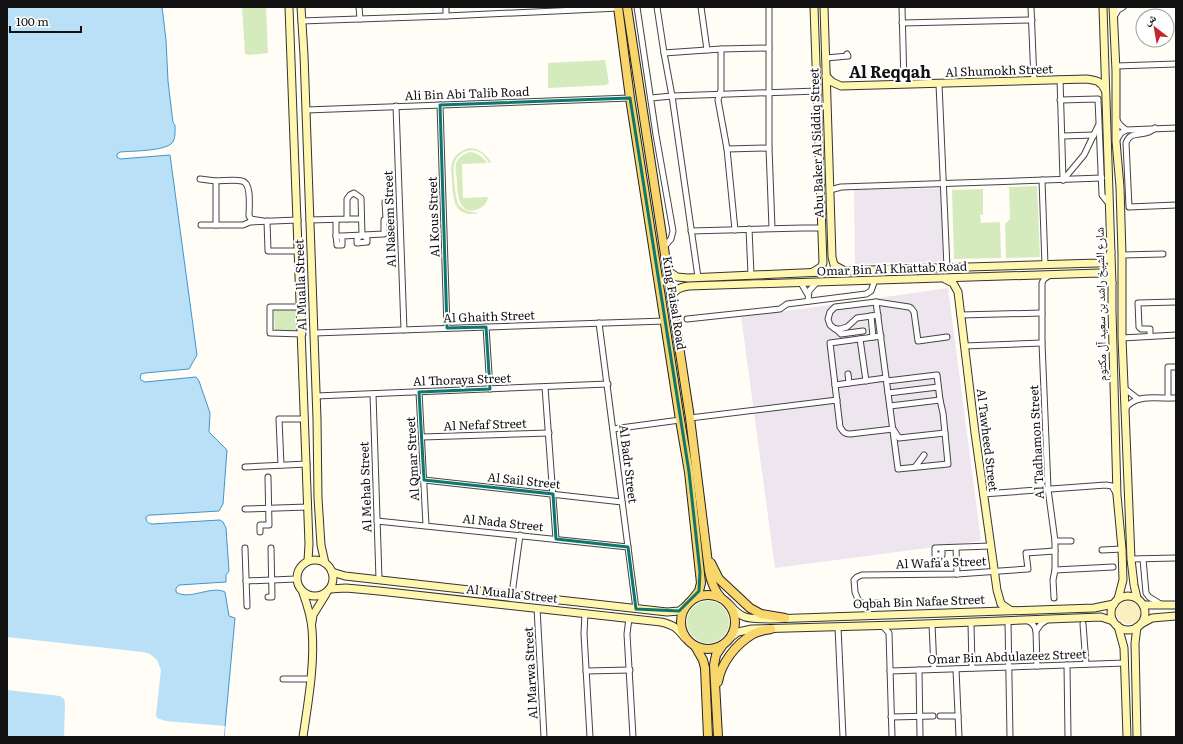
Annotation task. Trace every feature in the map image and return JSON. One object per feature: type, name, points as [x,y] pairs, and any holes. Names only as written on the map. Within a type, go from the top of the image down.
[{"type":"main road","name":"King Faisal Road","points":[[621,7],[640,87],[690,418],[709,571],[712,585],[721,598]]},
{"type":"main road","name":"King Faisal Road","points":[[621,7],[630,98],[689,472],[701,583],[699,591],[689,603]]},
{"type":"main road","points":[[708,556],[719,579],[750,608],[761,614],[785,618]]},
{"type":"main road","points":[[718,737],[714,664],[716,655],[728,641],[734,630],[734,613],[730,605],[721,598],[714,596],[706,595],[698,597],[689,603],[682,612],[680,621],[681,630],[685,638],[695,646],[702,649],[711,650],[719,648],[728,641]]},
{"type":"main road","points":[[716,691],[722,669],[736,648],[753,634],[771,628]]},
{"type":"main road","points":[[695,646],[704,660],[708,737]]},
{"type":"street","name":"Al Mualla Street","points":[[289,7],[307,464],[308,561]]},
{"type":"street","name":"Al Mualla Street","points":[[301,7],[304,55],[321,545],[325,563]]},
{"type":"street","points":[[360,7],[360,19]]},
{"type":"street","points":[[446,7],[446,16]]},
{"type":"street","points":[[301,21],[446,16],[542,9],[621,7]]},
{"type":"street","points":[[637,7],[673,231],[671,239],[664,247]]},
{"type":"street","points":[[657,7],[672,96],[698,277]]},
{"type":"street","points":[[701,7],[707,50]]},
{"type":"street","points":[[769,7],[769,148],[772,228]]},
{"type":"street","name":"Abu Baker Al Siddiq Street","points":[[812,272],[821,268],[823,264],[814,7]]},
{"type":"street","name":"Abu Baker Al Siddiq Street","points":[[824,7],[832,257],[834,265],[845,271]]},
{"type":"street","points":[[902,7],[904,84]]},
{"type":"street","points":[[1031,7],[1034,81]]},
{"type":"street","name":"شارع الشيخ راشد بن سعيد آل مكتوم","points":[[1103,7],[1110,204],[1116,475],[1122,549],[1122,580],[1116,601]]},
{"type":"street","name":"شارع الشيخ راشد بن سعيد آل مكتوم","points":[[1113,7],[1117,91],[1116,141],[1120,187],[1122,255],[1123,364],[1133,580],[1137,598]]},
{"type":"street","points":[[1113,18],[1118,10],[1123,7]]},
{"type":"street","points":[[815,18],[817,13],[819,13],[821,16],[822,43],[826,58]]},
{"type":"street","points":[[902,23],[1032,20]]},
{"type":"street","points":[[1104,46],[1107,42],[1111,42],[1113,75],[1117,91]]},
{"type":"street","points":[[664,53],[721,49],[770,48]]},
{"type":"street","points":[[721,49],[722,90],[719,95],[719,106],[727,149],[735,230]]},
{"type":"street","name":"Al Shumokh Street","points":[[1086,79],[1100,74],[1105,64]]},
{"type":"street","points":[[1116,66],[1176,64]]},
{"type":"street","points":[[826,76],[835,84],[841,86]]},
{"type":"street","name":"Al Shumokh Street","points":[[841,86],[1086,79],[1100,82],[1106,92]]},
{"type":"street","points":[[1060,80],[1063,180]]},
{"type":"street","points":[[939,84],[947,268]]},
{"type":"street","points":[[827,101],[832,91],[841,86]]},
{"type":"street","points":[[651,98],[817,91]]},
{"type":"street","name":"Ali Bin Abi Talib Road","points":[[306,110],[630,98]]},
{"type":"street","points":[[1060,100],[1098,99],[1102,195],[1110,204]]},
{"type":"street","name":"Al Kous Street","points":[[440,105],[448,328]]},
{"type":"street","name":"Al Naseem Street","points":[[396,106],[404,330]]},
{"type":"street","points":[[294,110],[297,119],[299,167],[300,170],[308,167]]},
{"type":"street","points":[[1116,117],[1120,125],[1126,130]]},
{"type":"street","points":[[1063,180],[1084,155],[1099,123]]},
{"type":"street","points":[[818,127],[821,138],[822,166],[824,168],[829,166]]},
{"type":"street","points":[[1155,128],[1148,133],[1136,134],[1127,140],[1126,143],[1129,207],[1176,205]]},
{"type":"street","points":[[1116,141],[1121,133],[1126,130],[1176,128]]},
{"type":"street","points":[[1062,136],[1094,135]]},
{"type":"street","points":[[727,149],[769,148]]},
{"type":"street","points":[[830,190],[841,187],[1102,178]]},
{"type":"street","points":[[200,179],[216,181],[243,181],[249,188],[249,216],[251,219],[265,221]]},
{"type":"street","points":[[1042,180],[1045,265]]},
{"type":"street","points":[[216,181],[216,225]]},
{"type":"street","points":[[1120,187],[1128,187]]},
{"type":"street","points":[[347,219],[347,199],[354,193],[361,198],[362,235]]},
{"type":"street","points":[[201,225],[243,225],[250,222],[265,221],[361,219]]},
{"type":"street","points":[[336,220],[339,236],[384,234],[384,220],[386,219]]},
{"type":"street","points":[[265,221],[268,251],[299,251]]},
{"type":"street","points":[[691,231],[822,228]]},
{"type":"street","points":[[749,229],[751,274]]},
{"type":"street","name":"Omar Bin Al Khattab Road","points":[[668,271],[681,278],[751,274],[1098,263],[1108,259],[1111,252]]},
{"type":"street","points":[[1122,255],[1163,254]]},
{"type":"street","points":[[1013,276],[1018,270],[1014,266]]},
{"type":"street","name":"Omar Bin Al Khattab Road","points":[[671,297],[675,292],[683,287],[1051,274],[1099,273],[1108,276],[1112,285]]},
{"type":"street","points":[[1036,275],[1042,283],[1044,279],[1051,274]]},
{"type":"street","points":[[736,275],[734,279],[736,285]]},
{"type":"street","points":[[958,292],[962,283],[966,279],[973,277]]},
{"type":"street","points":[[941,278],[953,283],[958,292]]},
{"type":"street","points":[[687,319],[780,309],[788,304],[866,294],[871,291],[875,280]]},
{"type":"street","points":[[801,283],[808,295]]},
{"type":"street","points":[[808,301],[808,295],[811,288],[816,283]]},
{"type":"street","name":"Al Tadhamon Street","points":[[1042,283],[1042,343],[1048,489],[1055,541],[1055,570],[1053,580],[1054,598]]},
{"type":"street","name":"Al Tawheed Street","points":[[958,292],[994,572],[1001,604],[1010,610]]},
{"type":"street","points":[[835,384],[886,380],[937,375],[943,413],[948,464],[898,469],[886,380],[881,336],[876,302]]},
{"type":"street","points":[[863,331],[841,334],[830,325],[828,319],[830,312],[835,307],[876,302],[911,308],[915,316],[918,341],[947,337]]},
{"type":"street","points":[[1150,336],[1150,329],[1141,329],[1139,327],[1138,303],[1176,302]]},
{"type":"street","points":[[301,307],[270,307],[270,334],[302,334]]},
{"type":"street","points":[[1112,310],[1116,365],[1121,367],[1123,364]]},
{"type":"street","points":[[960,315],[1042,313]]},
{"type":"street","points":[[835,329],[847,327],[857,318],[878,315]]},
{"type":"street","points":[[871,316],[874,337]]},
{"type":"street","name":"Al Ghaith Street","points":[[314,333],[664,321]]},
{"type":"street","name":"Al Badr Street","points":[[599,323],[636,609]]},
{"type":"street","points":[[486,327],[490,389]]},
{"type":"street","points":[[1122,338],[1176,335]]},
{"type":"street","points":[[881,336],[830,343],[840,427],[846,434],[893,429]]},
{"type":"street","points":[[860,339],[866,381]]},
{"type":"street","points":[[964,346],[1042,343]]},
{"type":"street","points":[[1168,398],[1168,367],[1176,367]]},
{"type":"street","points":[[848,374],[849,383]]},
{"type":"street","name":"Al Thoraya Street","points":[[316,396],[608,384]]},
{"type":"street","points":[[545,387],[556,539]]},
{"type":"street","points":[[888,393],[938,387]]},
{"type":"street","points":[[1124,388],[1138,399]]},
{"type":"street","name":"Al Qmar Street","points":[[420,392],[426,525]]},
{"type":"street","name":"Al Mehab Street","points":[[373,394],[378,579]]},
{"type":"street","points":[[1125,409],[1128,404],[1138,399],[1176,398]]},
{"type":"street","points":[[690,418],[837,400]]},
{"type":"street","points":[[890,406],[940,400]]},
{"type":"street","points":[[281,465],[279,420],[305,419]]},
{"type":"street","points":[[613,429],[680,420]]},
{"type":"street","points":[[893,429],[899,438],[945,433]]},
{"type":"street","name":"Al Nefaf Street","points":[[422,437],[549,432]]},
{"type":"street","points":[[915,467],[924,455]]},
{"type":"street","points":[[245,467],[307,464]]},
{"type":"street","points":[[1106,485],[1110,483],[1116,475]]},
{"type":"street","points":[[260,532],[260,525],[269,525],[268,477]]},
{"type":"street","name":"Al Sail Street","points":[[424,480],[622,502]]},
{"type":"street","points":[[983,494],[1106,485],[1112,486],[1117,495]]},
{"type":"street","points":[[246,509],[308,507]]},
{"type":"street","name":"Al Nada Street","points":[[377,520],[628,547]]},
{"type":"street","points":[[512,594],[520,535]]},
{"type":"street","points":[[1055,541],[1071,541]]},
{"type":"street","points":[[942,548],[990,546]]},
{"type":"street","points":[[245,548],[247,606]]},
{"type":"street","points":[[268,597],[272,597],[271,548]]},
{"type":"street","points":[[956,548],[957,574]]},
{"type":"street","points":[[1102,550],[1122,549]]},
{"type":"street","name":"Al Wafa'a Street","points":[[878,604],[866,604],[859,602],[855,592],[854,580],[857,577],[862,575],[957,574],[1028,569],[1026,554],[1055,551]]},
{"type":"street","points":[[1132,559],[1176,558]]},
{"type":"street","points":[[1144,559],[1146,593],[1162,606]]},
{"type":"street","points":[[303,737],[311,679],[313,615],[333,583],[332,572],[325,563],[314,560],[308,561],[299,568],[296,579],[297,584],[303,593],[312,626]]},
{"type":"street","points":[[1055,570],[1114,567]]},
{"type":"street","name":"Al Mualla Street","points":[[332,572],[345,576],[636,609],[673,612],[679,611],[689,603]]},
{"type":"street","points":[[246,581],[296,579]]},
{"type":"street","name":"Al Mualla Street","points":[[328,591],[346,588],[379,591],[662,622],[672,625],[678,629],[685,638]]},
{"type":"street","name":"Al Tawheed Street","points":[[984,611],[991,609],[995,605],[997,590]]},
{"type":"street","points":[[303,593],[308,596],[315,597],[321,596],[328,591]]},
{"type":"street","points":[[1127,737],[1123,640],[1111,612],[1116,601],[1127,596],[1137,598],[1143,605],[1145,613],[1143,621],[1139,626],[1135,643],[1137,737]]},
{"type":"street","name":"Oqbah Bin Nafae Street","points":[[730,605],[740,616],[750,618],[785,618],[1094,608],[1116,601]]},
{"type":"street","points":[[1143,605],[1176,605]]},
{"type":"street","name":"Al Marwa Street","points":[[537,608],[544,737]]},
{"type":"street","points":[[585,613],[584,634],[590,737]]},
{"type":"street","points":[[835,616],[837,627],[843,737]]},
{"type":"street","points":[[1116,624],[1125,629],[1139,626],[1152,618],[1176,616]]},
{"type":"street","points":[[629,618],[627,634],[633,737]]},
{"type":"street","name":"Oqbah Bin Nafae Street","points":[[728,641],[738,632],[744,630],[771,628],[882,625],[898,626],[1102,618],[1116,624]]},
{"type":"street","points":[[1027,620],[1032,622],[1036,631],[1037,666]]},
{"type":"street","points":[[1036,631],[1041,624],[1048,620]]},
{"type":"street","points":[[1008,621],[1010,737]]},
{"type":"street","points":[[971,623],[972,668]]},
{"type":"street","points":[[932,624],[934,669]]},
{"type":"street","points":[[1084,624],[1086,664]]},
{"type":"street","points":[[882,625],[889,633],[892,737]]},
{"type":"street","points":[[889,633],[893,628],[898,626]]},
{"type":"street","name":"Omar Bin Abdulazeez Street","points":[[890,671],[1125,663]]},
{"type":"street","points":[[1067,665],[1068,737]]},
{"type":"street","points":[[956,669],[959,737]]},
{"type":"street","points":[[586,671],[630,670]]},
{"type":"street","points":[[919,670],[920,737]]},
{"type":"street","points":[[283,679],[311,679]]},
{"type":"street","points":[[891,717],[933,716]]},
{"type":"street","points":[[940,716],[958,716]]},
{"type":"highlighted area","points":[[630,98],[689,472],[700,572],[699,591],[679,611],[636,609],[628,547],[556,539],[553,494],[424,480],[419,392],[490,389],[486,327],[447,328],[440,105]]},
{"type":"shaded area","points":[[941,188],[943,262],[855,264],[854,190]]},
{"type":"shaded area","points":[[948,288],[981,541],[775,568],[741,316],[780,312]]},
{"type":"green space","points":[[242,7],[266,7],[268,53],[250,55],[245,54]]},
{"type":"green space","points":[[605,60],[609,83],[606,85],[548,88],[548,63]]},
{"type":"green space","points":[[469,148],[482,152],[491,162],[489,163],[481,153],[471,150],[464,152],[455,161],[454,179],[455,192],[458,202],[459,205],[465,210],[479,213],[471,214],[465,213],[457,206],[453,196],[451,170],[452,163],[456,155]]},
{"type":"green space","points":[[470,152],[480,155],[487,163],[462,164],[463,198],[488,197],[483,206],[471,211],[466,210],[463,207],[458,197],[456,170],[458,159]]},
{"type":"green space","points":[[1037,186],[1040,257],[1006,258],[1005,224],[1010,219],[1009,187]]},
{"type":"green space","points":[[983,189],[983,215],[980,215],[981,223],[1000,222],[1001,258],[954,259],[952,190]]},
{"type":"green space","points":[[274,310],[298,310],[298,331],[275,332]]},
{"type":"green space","points":[[704,601],[712,601],[720,604],[726,610],[729,622],[726,634],[720,640],[712,643],[704,643],[696,640],[690,634],[687,626],[687,618],[690,610],[696,604]]},
{"type":"sand","points":[[1129,598],[1138,602],[1142,611],[1138,620],[1129,624],[1120,620],[1116,611],[1120,602]]},
{"type":"water","points":[[7,7],[162,7],[166,40],[168,81],[173,123],[175,125],[174,139],[172,143],[163,148],[120,152],[117,154],[117,157],[120,159],[170,155],[197,355],[189,369],[145,373],[141,374],[140,378],[145,382],[196,377],[199,381],[210,413],[209,432],[227,450],[223,504],[219,511],[149,515],[146,519],[152,524],[220,520],[226,528],[229,571],[226,575],[226,582],[179,585],[176,588],[176,592],[187,595],[213,590],[225,592],[229,616],[235,618],[224,737],[7,737]]},
{"type":"pier","points":[[7,637],[150,654],[157,660],[161,670],[156,715],[157,718],[166,721],[225,726],[224,737],[64,737],[64,699],[60,696],[7,690]]},
{"type":"district","name":"Al Reqqah","points":[[890,72]]}]
